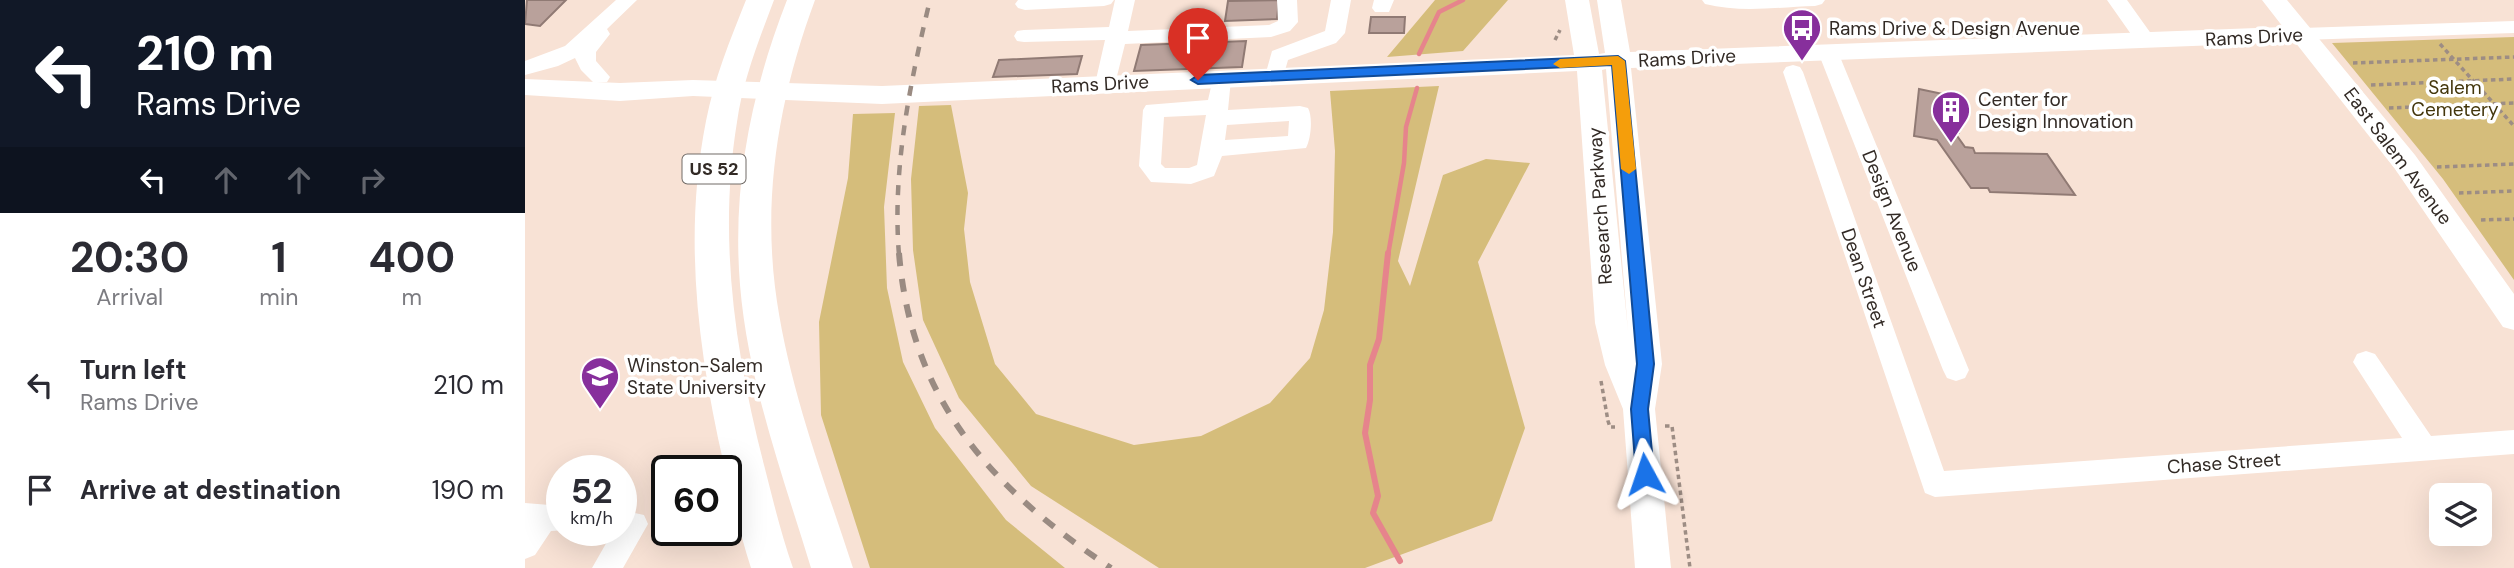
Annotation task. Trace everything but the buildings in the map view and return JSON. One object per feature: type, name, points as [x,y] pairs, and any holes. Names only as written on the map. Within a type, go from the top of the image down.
[{"type":"highway","name":"US 52","points":[[760,0],[738,55],[720,127],[714,166],[711,252],[717,345],[726,394],[770,566]]},
{"type":"highway","name":"US 52","points":[[801,0],[783,50],[765,119],[757,188],[757,283],[774,374],[832,568]]},
{"type":"main road","name":"Research Parkway","points":[[1577,0],[1587,62],[1610,323],[1621,365],[1651,417]]},
{"type":"main road","name":"Research Parkway","points":[[1609,0],[1618,61],[1651,417],[1653,568]]},
{"type":"main road","name":"East Salem Avenue","points":[[2274,0],[2405,162],[2514,318]]},
{"type":"main road","name":"Rams Drive","points":[[525,87],[620,92],[693,88],[807,94],[881,94],[1587,62],[2302,34]]},
{"type":"main road","name":"Rams Drive","points":[[525,71],[633,78],[693,88]]},
{"type":"street","points":[[1025,4],[1104,0]]},
{"type":"street","points":[[1105,84],[1125,0]]},
{"type":"street","points":[[1024,36],[1271,31],[1288,22],[1287,0]]},
{"type":"street","points":[[1275,76],[1279,56],[1329,38],[1335,33],[1341,0]]},
{"type":"street","points":[[1712,0],[1741,3],[1815,0]]},
{"type":"street","points":[[2117,0],[2147,42]]},
{"type":"street","points":[[525,71],[568,53],[622,5]]},
{"type":"street","points":[[600,77],[586,65],[584,55],[622,5]]},
{"type":"street","name":"Rams Drive","points":[[2302,34],[2514,27]]},
{"type":"street","name":"Design Avenue","points":[[1828,52],[1956,370]]},
{"type":"street","name":"Dean Street","points":[[1793,72],[1935,484]]},
{"type":"street","points":[[1211,149],[1298,143],[1300,113],[1216,112],[1154,110],[1150,166],[1159,176],[1191,176],[1206,170],[1211,149],[1216,112],[1221,79]]},
{"type":"street","points":[[2367,362],[2424,449]]},
{"type":"street","name":"Chase Street","points":[[1935,484],[2514,442]]},
{"type":"street","points":[[525,545],[544,518]]},
{"type":"street","points":[[607,568],[617,546]]},
{"type":"path","points":[[2427,30],[2514,126]]},
{"type":"path","points":[[2353,62],[2514,57]]},
{"type":"path","points":[[2371,85],[2514,79]]},
{"type":"path","points":[[2389,108],[2514,103]]},
{"type":"path","points":[[2437,167],[2514,164]]},
{"type":"path","points":[[2459,194],[2514,191]]},
{"type":"path","points":[[2481,220],[2514,219]]},
{"type":"path","points":[[1651,417],[1672,426],[1690,568]]},
{"type":"green space","points":[[1435,0],[1508,0],[1463,51],[1387,57]]},
{"type":"green space","name":"Salem Cemetery","points":[[2514,37],[2514,280],[2443,179],[2332,43]]},
{"type":"green space","points":[[1439,86],[1398,261],[1410,286],[1443,175],[1486,159],[1530,163],[1478,262],[1525,428],[1492,521],[1365,568],[1159,568],[1031,486],[959,398],[923,320],[913,250],[911,179],[919,106],[951,105],[968,193],[964,229],[970,282],[995,364],[1036,414],[1134,445],[1201,436],[1270,403],[1310,358],[1324,310],[1333,232],[1335,151],[1330,91]]},
{"type":"green space","points":[[895,113],[884,207],[887,288],[903,362],[935,428],[1006,520],[1065,568],[870,568],[821,415],[819,322],[848,178],[853,114]]},
{"type":"waterway","points":[[1419,54],[1439,12],[1463,0]]},
{"type":"waterway","points":[[1388,255],[1404,163],[1406,127],[1417,88]]},
{"type":"waterway","points":[[1388,253],[1379,339],[1370,365],[1370,400],[1365,433],[1378,496],[1373,513],[1400,561]]},
{"type":"railway","points":[[899,255],[900,158],[910,94],[930,0]]},
{"type":"railway","points":[[899,253],[907,306],[920,354],[940,397],[965,436],[995,473],[1029,506],[1111,568]]},
{"type":"slow traffic","points":[[1560,64],[1618,61],[1629,169]]},
{"type":"place","name":"Rams Drive & Design Avenue","points":[[1802,62]]},
{"type":"place","name":"Center for Design Innovation","points":[[1951,144]]},
{"type":"place","name":"Winston-Salem State University","points":[[600,410]]},
{"type":"route","points":[[1198,80],[1618,61],[1646,364],[1639,409],[1645,474]]}]
